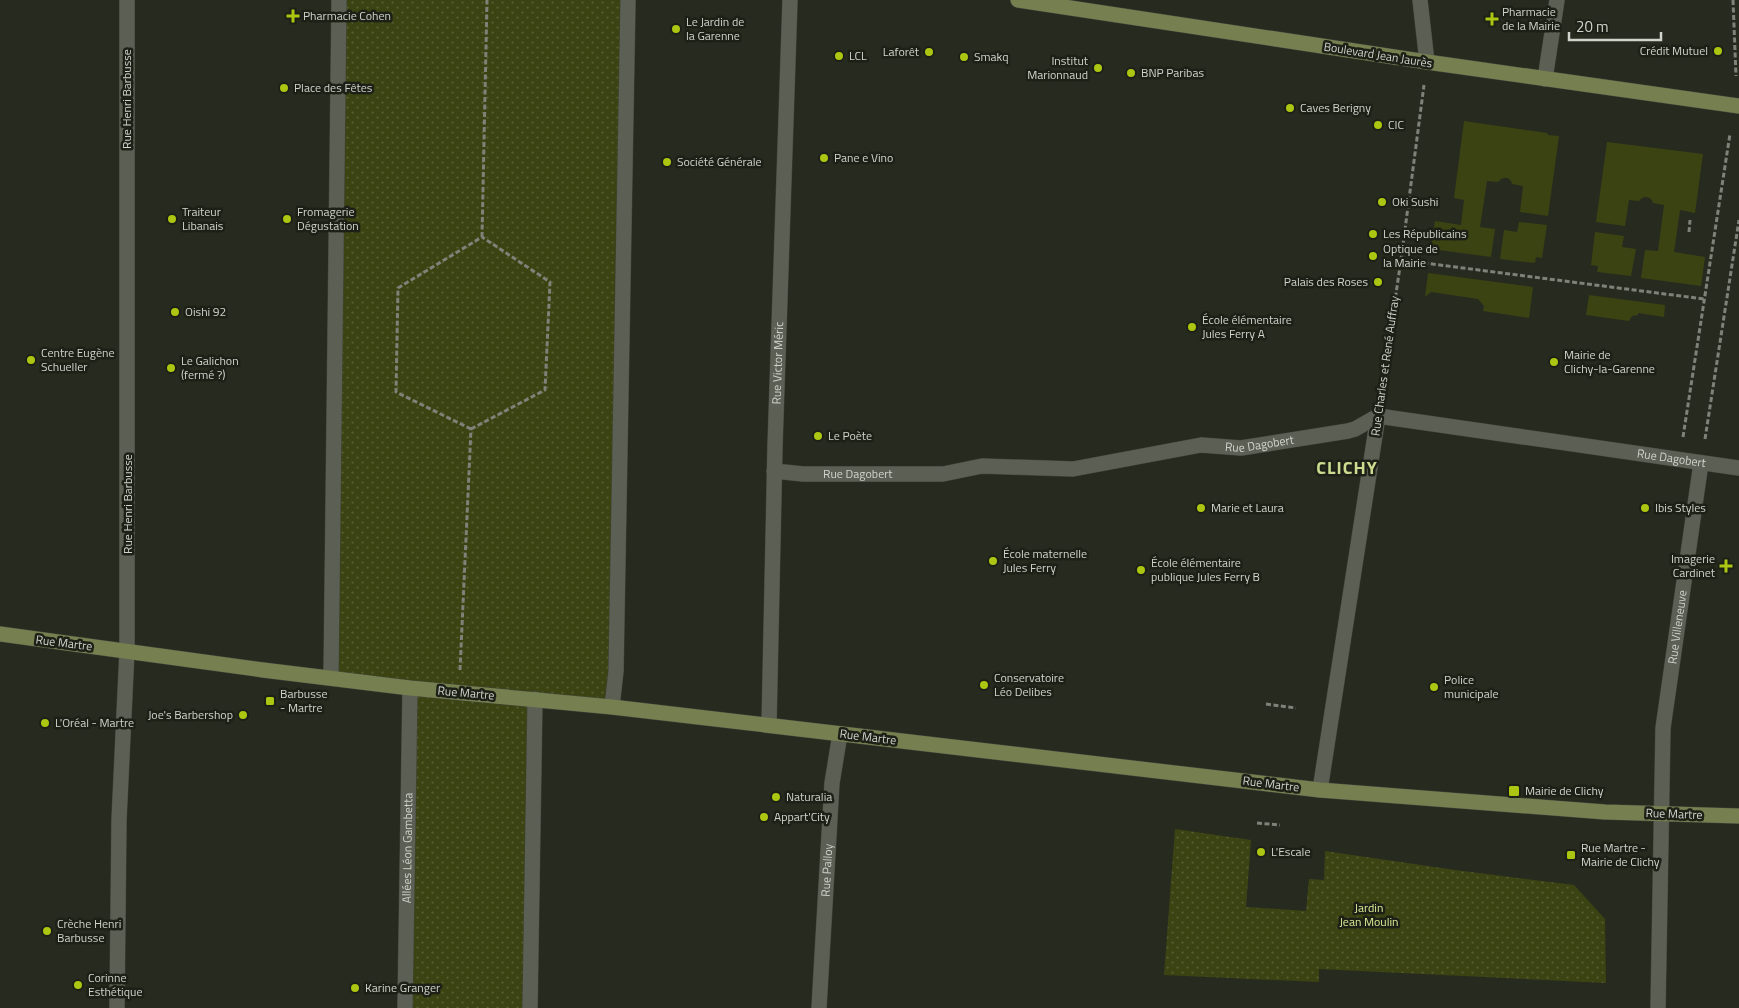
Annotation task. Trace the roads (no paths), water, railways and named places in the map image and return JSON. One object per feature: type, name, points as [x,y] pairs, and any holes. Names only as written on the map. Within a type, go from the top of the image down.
[{"type":"main road","name":"Boulevard Jean Jaurès","points":[[1018,0],[1427,62],[1739,106]]},
{"type":"main road","name":"Rue Martre","points":[[0,634],[410,688],[612,707],[1320,790],[1605,812],[1739,816]]},
{"type":"street","name":"Rue Henri Barbusse","points":[[117,1008],[119,820],[127,651],[127,0]]},
{"type":"street","points":[[331,677],[340,0]]},
{"type":"street","points":[[612,707],[616,671],[628,0]]},
{"type":"street","name":"Rue Victor Méric","points":[[768,725],[774,470],[790,0]]},
{"type":"street","points":[[1420,0],[1427,62]]},
{"type":"street","points":[[1545,79],[1557,0]]},
{"type":"street","name":"Rue Dagobert","points":[[774,470],[803,474],[943,474],[982,466],[1073,469],[1201,445],[1241,448],[1355,429],[1378,416],[1739,468]]},
{"type":"street","name":"Rue Charles et René Auffray","points":[[1320,790],[1378,416]]},
{"type":"street","name":"Rue Villeneuve","points":[[1658,1008],[1663,728],[1701,463]]},
{"type":"street","name":"Allées Léon Gambetta","points":[[405,1008],[410,688]]},
{"type":"street","points":[[530,1008],[535,699]]},
{"type":"street","name":"Rue Palloy","points":[[820,1008],[832,783],[840,734]]},
{"type":"place","name":"Pharmacie Cohen","points":[[293,16]]},
{"type":"place","name":"Pharmacie de la Mairie","points":[[1492,19]]},
{"type":"place","name":"Le Jardin de la Garenne","points":[[676,29]]},
{"type":"place","name":"Crédit Mutuel","points":[[1718,51]]},
{"type":"place","name":"Laforêt","points":[[929,52]]},
{"type":"place","name":"LCL","points":[[839,56]]},
{"type":"place","name":"Smakq","points":[[964,57]]},
{"type":"place","name":"Institut Marionnaud","points":[[1098,68]]},
{"type":"place","name":"BNP Paribas","points":[[1131,73]]},
{"type":"place","name":"Place des Fêtes","points":[[284,88]]},
{"type":"place","name":"Caves Berigny","points":[[1290,108]]},
{"type":"place","name":"CIC","points":[[1378,125]]},
{"type":"place","name":"Pane e Vino","points":[[824,158]]},
{"type":"place","name":"Société Générale","points":[[667,162]]},
{"type":"place","name":"Oki Sushi","points":[[1382,202]]},
{"type":"place","name":"Traiteur Libanais","points":[[172,219]]},
{"type":"place","name":"Fromagerie Dégustation","points":[[287,219]]},
{"type":"place","name":"Les Républicains","points":[[1373,234]]},
{"type":"place","name":"Optique de la Mairie","points":[[1373,256]]},
{"type":"place","name":"Palais des Roses","points":[[1378,282]]},
{"type":"place","name":"Oishi 92","points":[[175,312]]},
{"type":"place","name":"École élémentaire Jules Ferry A","points":[[1192,327]]},
{"type":"place","name":"Centre Eugène Schueller","points":[[31,360]]},
{"type":"place","name":"Mairie de Clichy-la-Garenne","points":[[1554,362]]},
{"type":"place","name":"Le Galichon (fermé ?)","points":[[171,368]]},
{"type":"place","name":"Le Poète","points":[[818,436]]},
{"type":"place","name":"Marie et Laura","points":[[1201,508]]},
{"type":"place","name":"Ibis Styles","points":[[1645,508]]},
{"type":"place","name":"École maternelle Jules Ferry","points":[[993,561]]},
{"type":"place","name":"Imagerie Cardinet","points":[[1726,566]]},
{"type":"place","name":"École élémentaire publique Jules Ferry B","points":[[1141,570]]},
{"type":"place","name":"Conservatoire Léo Delibes","points":[[984,685]]},
{"type":"place","name":"Police municipale","points":[[1434,687]]},
{"type":"place","name":"Barbusse - Martre","points":[[270,701]]},
{"type":"place","name":"Joe's Barbershop","points":[[243,715]]},
{"type":"place","name":"L'Oréal - Martre","points":[[45,723]]},
{"type":"place","name":"Mairie de Clichy","points":[[1514,791]]},
{"type":"place","name":"Naturalia","points":[[776,797]]},
{"type":"place","name":"Appart'City","points":[[764,817]]},
{"type":"place","name":"L'Escale","points":[[1261,852]]},
{"type":"place","name":"Rue Martre - Mairie de Clichy","points":[[1571,855]]},
{"type":"place","name":"Crèche Henri Barbusse","points":[[47,931]]},
{"type":"place","name":"Corinne Esthétique","points":[[78,985]]},
{"type":"place","name":"Karine Granger","points":[[355,988]]},
{"type":"district","name":"CLICHY","points":[[1347,468]]},
{"type":"park label","name":"Jardin Jean Moulin","points":[[1369,915]]}]
